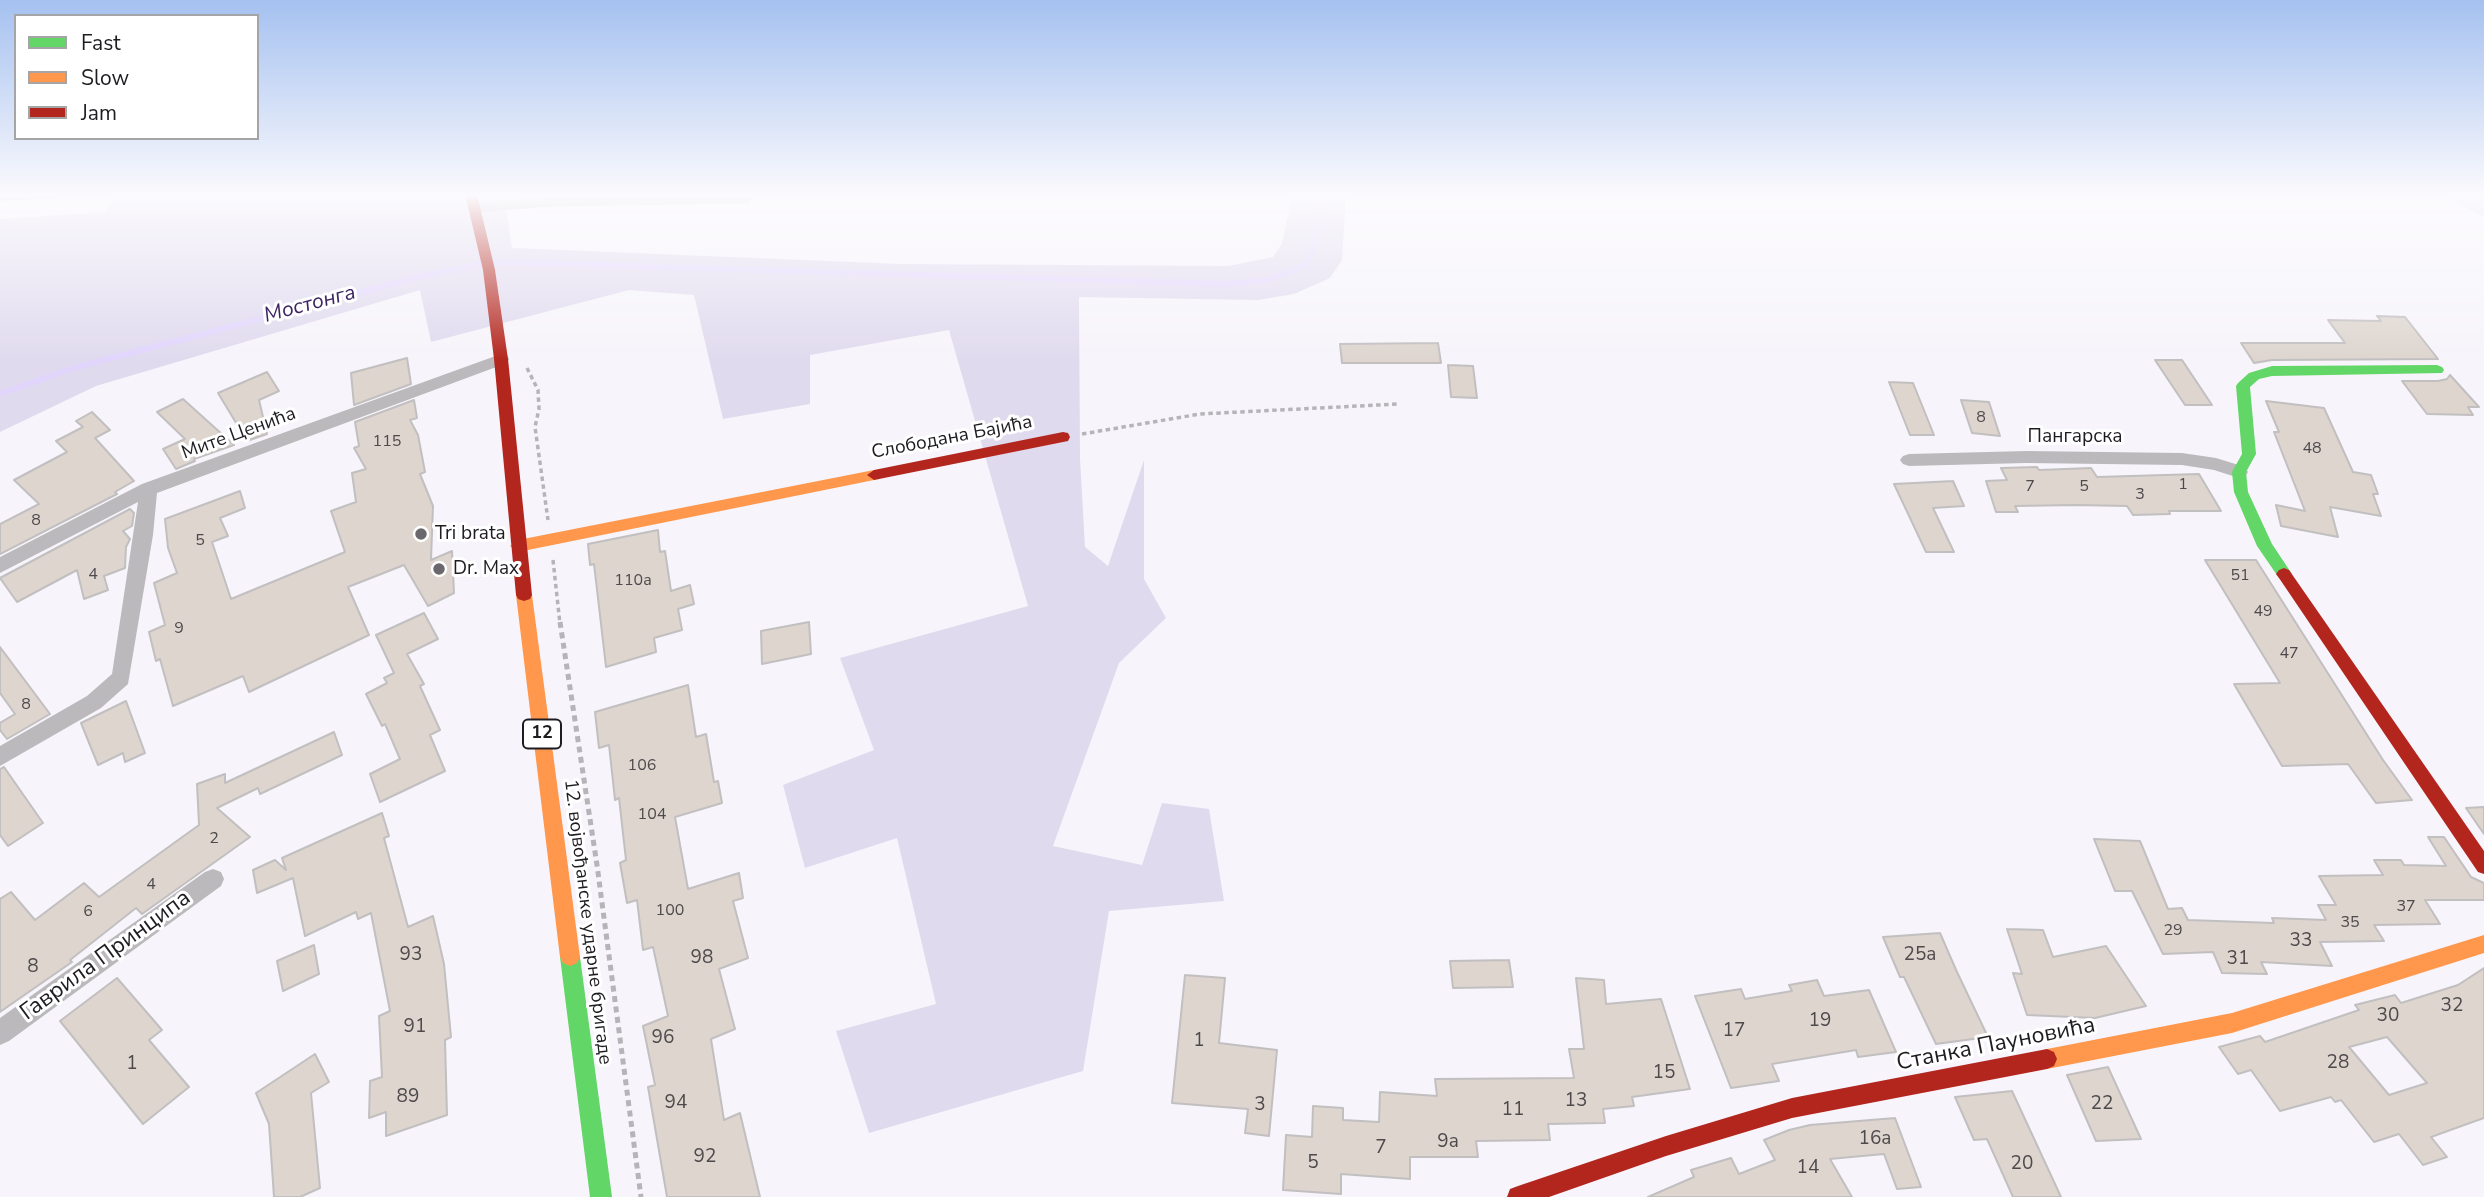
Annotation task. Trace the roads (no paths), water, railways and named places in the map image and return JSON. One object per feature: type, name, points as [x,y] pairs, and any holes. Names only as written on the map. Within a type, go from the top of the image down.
[{"type":"street","name":"12. војвођанске ударне бригаде","points":[[485,250],[500,359],[518,546],[601,1197]]},
{"type":"street","name":"Мите Ценића","points":[[0,566],[148,489],[500,359]]},
{"type":"street","points":[[2437,370],[2272,371],[2254,376],[2244,386],[2249,454],[2239,472],[2241,492],[2265,546],[2484,866]]},
{"type":"street","name":"Слободана Бајића","points":[[518,546],[1063,437]]},
{"type":"street","name":"Пангарска","points":[[1909,460],[2026,457],[2182,459],[2216,464],[2239,472]]},
{"type":"street","points":[[0,757],[94,702],[121,678],[140,562],[148,489]]},
{"type":"street","name":"Гаврила Принципа","points":[[0,1033],[213,879]]},
{"type":"street","name":"Станка Пауновића","points":[[1518,1197],[1666,1146],[1792,1108],[2232,1023],[2484,944]]},
{"type":"waterway","name":"Мостонга","points":[[0,394],[70,369],[426,275],[493,262],[1226,284],[1268,280],[1305,265],[1314,250]]},
{"type":"place","name":"Tri brata","points":[[421,534]]},
{"type":"place","name":"Dr. Max","points":[[439,569]]}]
